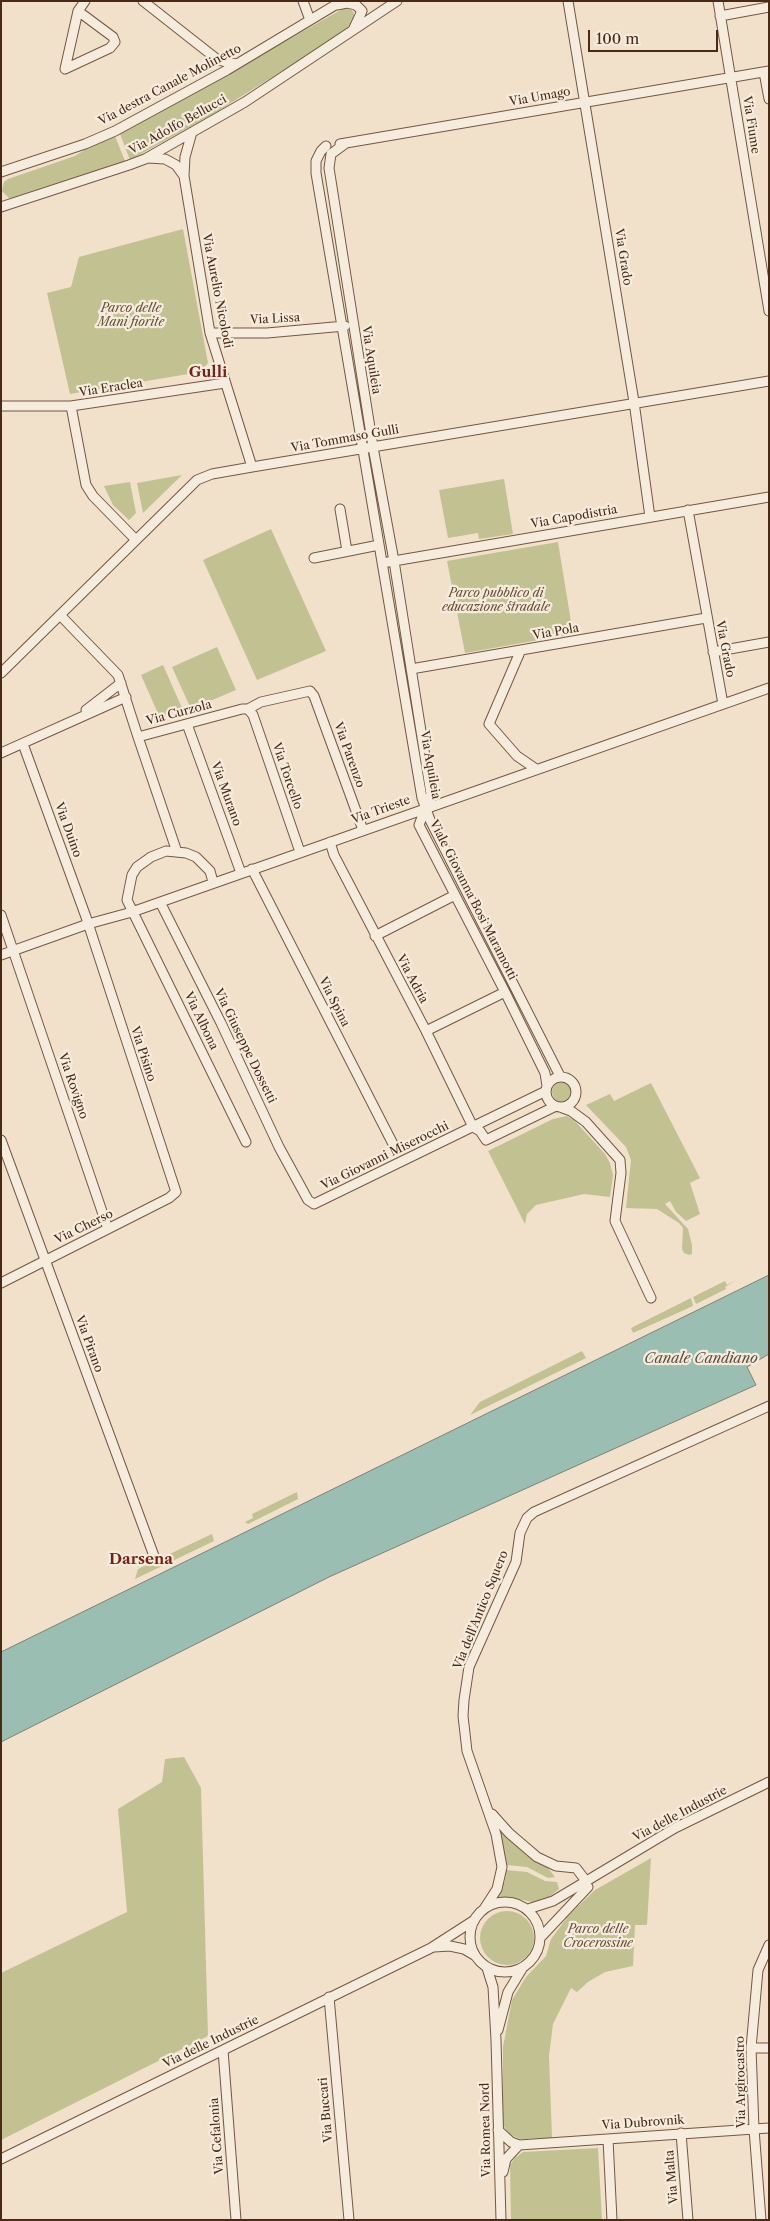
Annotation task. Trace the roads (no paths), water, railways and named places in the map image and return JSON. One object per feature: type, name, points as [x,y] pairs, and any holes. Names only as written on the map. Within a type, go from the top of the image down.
[{"type":"street","points":[[78,11],[113,37],[115,42],[110,48],[65,69],[78,11],[85,1]]},
{"type":"street","points":[[143,1],[218,60],[236,64]]},
{"type":"street","points":[[303,1],[310,20]]},
{"type":"street","name":"Via destra Canale Molinetto","points":[[1,172],[85,144],[157,109],[342,1]]},
{"type":"street","name":"Via Adolfo Bellucci","points":[[1,207],[145,158],[245,102],[397,1]]},
{"type":"street","name":"Via Grado","points":[[568,1],[634,402],[650,517]]},
{"type":"street","name":"Via Fiume","points":[[718,1],[730,78],[764,253],[769,311]]},
{"type":"street","points":[[333,6],[346,3],[356,5],[362,12],[351,33]]},
{"type":"street","points":[[720,16],[769,7]]},
{"type":"street","points":[[766,71],[769,99]]},
{"type":"street","name":"Via Umago","points":[[316,148],[766,71]]},
{"type":"street","name":"Via Aurelio Nicolodi","points":[[192,132],[186,156],[184,176],[210,333],[252,467]]},
{"type":"street","name":"Via Aquileia","points":[[346,143],[331,154],[329,168],[373,447],[394,561],[432,794],[424,808]]},
{"type":"street","points":[[1,179],[85,144]]},
{"type":"street","name":"Via Aquileia","points":[[326,146],[318,156],[315,167],[424,808]]},
{"type":"street","points":[[145,158],[165,159],[176,165],[184,176]]},
{"type":"street","points":[[1,165],[15,168]]},
{"type":"street","points":[[1,199],[16,203]]},
{"type":"street","name":"Via Lissa","points":[[210,333],[267,333],[353,325]]},
{"type":"street","name":"Via Tommaso Gulli","points":[[1,673],[196,480],[212,474],[252,467],[769,381]]},
{"type":"street","name":"Via Eraclea","points":[[1,406],[71,406],[225,383]]},
{"type":"street","points":[[71,406],[86,485],[93,496],[136,540]]},
{"type":"street","name":"Via Capodistria","points":[[383,563],[769,497]]},
{"type":"street","points":[[340,509],[347,551]]},
{"type":"street","name":"Via Grado","points":[[688,510],[722,704]]},
{"type":"street","points":[[314,558],[379,545]]},
{"type":"street","name":"Via Curzola","points":[[60,615],[118,675],[139,740],[187,724],[248,709],[261,702],[310,691]]},
{"type":"street","name":"Via Pola","points":[[411,669],[520,652],[706,618]]},
{"type":"street","points":[[713,652],[769,642]]},
{"type":"street","points":[[520,652],[490,724],[517,756],[536,769]]},
{"type":"street","points":[[76,718],[121,683]]},
{"type":"street","name":"Via Trieste","points":[[1,955],[88,924],[132,912],[769,688]]},
{"type":"street","name":"Via Parenzo","points":[[310,691],[314,696],[363,830]]},
{"type":"street","points":[[1,753],[126,696]]},
{"type":"street","name":"Via Torcello","points":[[248,709],[252,715],[300,852]]},
{"type":"street","name":"Via Murano","points":[[187,724],[241,873]]},
{"type":"street","points":[[139,740],[177,852],[196,857],[210,871],[213,882]]},
{"type":"street","name":"Via Duino","points":[[23,744],[88,924]]},
{"type":"street","name":"Viale Giovanna Bosi Maramotti","points":[[424,808],[419,824],[545,1072],[546,1088]]},
{"type":"street","name":"Viale Giovanna Bosi Maramotti","points":[[424,808],[560,1076]]},
{"type":"street","name":"Via Adria","points":[[330,842],[334,855],[426,1031],[473,1127]]},
{"type":"street","name":"Via Albona","points":[[177,852],[166,851],[150,857],[137,867],[132,875],[127,900],[246,1142]]},
{"type":"street","name":"Via Spina","points":[[252,869],[394,1146]]},
{"type":"street","points":[[375,936],[455,895]]},
{"type":"street","name":"Via Giuseppe Dossetti","points":[[160,902],[221,1023],[279,1147],[308,1200]]},
{"type":"street","name":"Via Rovigno","points":[[1,915],[108,1229]]},
{"type":"street","name":"Via Pisino","points":[[88,924],[176,1192]]},
{"type":"street","points":[[426,1031],[505,992]]},
{"type":"street","points":[[586,1122],[576,1098],[577,1093],[574,1083],[560,1076],[552,1079],[546,1088],[548,1100],[558,1107],[571,1111],[586,1122],[620,1160],[621,1173],[615,1221],[651,1298]]},
{"type":"street","name":"Via Giovanni Miserocchi","points":[[308,1200],[314,1204],[473,1127],[546,1088]]},
{"type":"street","points":[[473,1127],[480,1131],[486,1140],[558,1107],[569,1105],[576,1098]]},
{"type":"street","name":"Via Pirano","points":[[1,1140],[154,1556]]},
{"type":"street","name":"Via Cherso","points":[[1,1283],[169,1198],[176,1192]]},
{"type":"street","name":"Via dell'Antico Squero","points":[[484,1909],[497,1889],[502,1867],[496,1834],[467,1751],[464,1716],[466,1684],[475,1652],[516,1562],[520,1533],[527,1518],[534,1512],[769,1406]]},
{"type":"street","name":"Via delle Industrie","points":[[528,1910],[554,1901],[675,1828],[769,1782]]},
{"type":"street","points":[[488,1809],[499,1822],[537,1857],[556,1866],[576,1868],[586,1881],[584,1891]]},
{"type":"street","name":"Via delle Industrie","points":[[541,1937],[604,1871]]},
{"type":"street","points":[[506,1902],[517,1904],[528,1910],[535,1917],[540,1927],[541,1937],[536,1956],[522,1969],[511,1973],[498,1972],[487,1968],[474,1955],[470,1944],[470,1932],[474,1921],[484,1909],[494,1904],[506,1902]]},
{"type":"street","name":"Via delle Industrie","points":[[1,2159],[431,1948],[474,1921]]},
{"type":"street","name":"Via delle Industrie","points":[[431,1948],[450,1946],[464,1949],[474,1955]]},
{"type":"street","name":"Via Argirocastro","points":[[761,2220],[764,2201],[754,2129],[752,2048],[758,1970],[769,1946]]},
{"type":"street","name":"Via Romea Nord","points":[[487,1968],[493,1987],[496,2040],[501,2220]]},
{"type":"street","name":"Via Romea Nord","points":[[496,2040],[508,1992],[522,1969]]},
{"type":"street","name":"Via Buccari","points":[[329,1997],[349,2220]]},
{"type":"street","points":[[752,2048],[769,2048]]},
{"type":"street","name":"Via Cefalonia","points":[[223,2050],[236,2220]]},
{"type":"street","name":"Via Dubrovnik","points":[[519,2146],[769,2128]]},
{"type":"street","points":[[498,2130],[511,2142],[519,2146],[506,2159],[500,2187]]},
{"type":"street","name":"Via Malta","points":[[681,2133],[688,2220]]},
{"type":"street","points":[[608,2139],[612,2220]]},
{"type":"water","name":"Canale Candiano","points":[[769,1275],[769,1354],[747,1367],[756,1385],[329,1577],[1,1742],[1,1652]]},
{"type":"district","name":"Gulli","points":[[208,373]]},
{"type":"district","name":"Darsena","points":[[141,1560]]},
{"type":"park label","name":"Parco delle Mani fiorite","points":[[131,316]]},
{"type":"park label","name":"Parco pubblico di educazione stradale","points":[[496,601]]},
{"type":"park label","name":"Parco delle Crocerossine","points":[[598,1937]]}]
